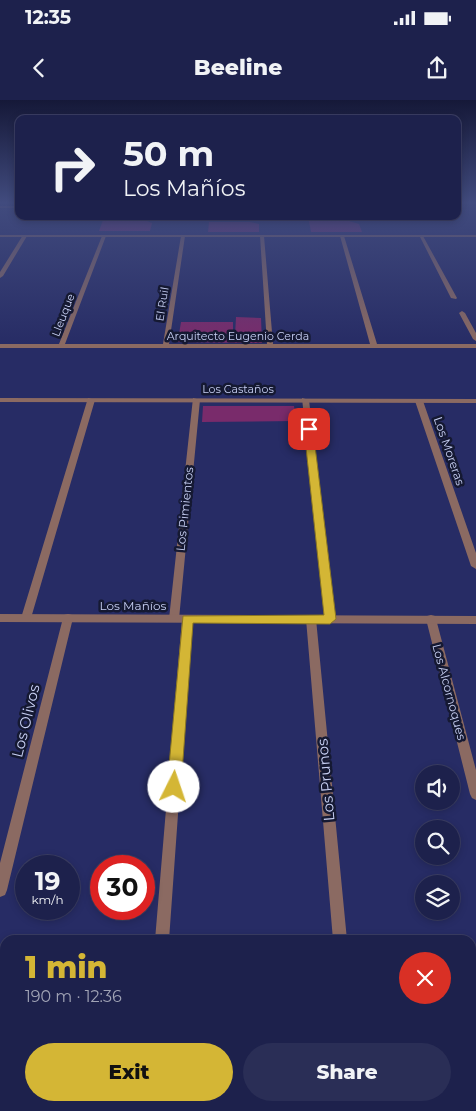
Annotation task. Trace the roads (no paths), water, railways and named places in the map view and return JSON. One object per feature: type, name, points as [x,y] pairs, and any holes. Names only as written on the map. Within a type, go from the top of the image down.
[{"type":"street","points":[[0,276],[17,249]]},
{"type":"street","name":"Lleuque","points":[[62,346],[99,249]]},
{"type":"street","name":"El Ruil","points":[[166,346],[181,249]]},
{"type":"street","points":[[263,249],[270,346]]},
{"type":"street","points":[[346,249],[374,346]]},
{"type":"street","points":[[428,249],[454,298]]},
{"type":"street","points":[[462,313],[476,339]]},
{"type":"street","name":"Arquitecto Eugenio Cerda","points":[[0,346],[476,346]]},
{"type":"street","name":"Los Castaños","points":[[0,400],[476,401]]},
{"type":"street","points":[[26,618],[91,400]]},
{"type":"street","name":"Los Pimientos","points":[[174,619],[196,400]]},
{"type":"street","points":[[306,400],[330,619]]},
{"type":"street","name":"Los Moreras","points":[[419,401],[476,566]]},
{"type":"street","name":"Los Mañíos","points":[[0,618],[476,620]]},
{"type":"street","name":"Los Olivos","points":[[0,890],[68,618]]},
{"type":"street","points":[[162,935],[187,619]]},
{"type":"street","name":"Los Prunos","points":[[311,619],[340,935]]},
{"type":"street","name":"Los Alcornoques","points":[[431,619],[476,794]]}]
